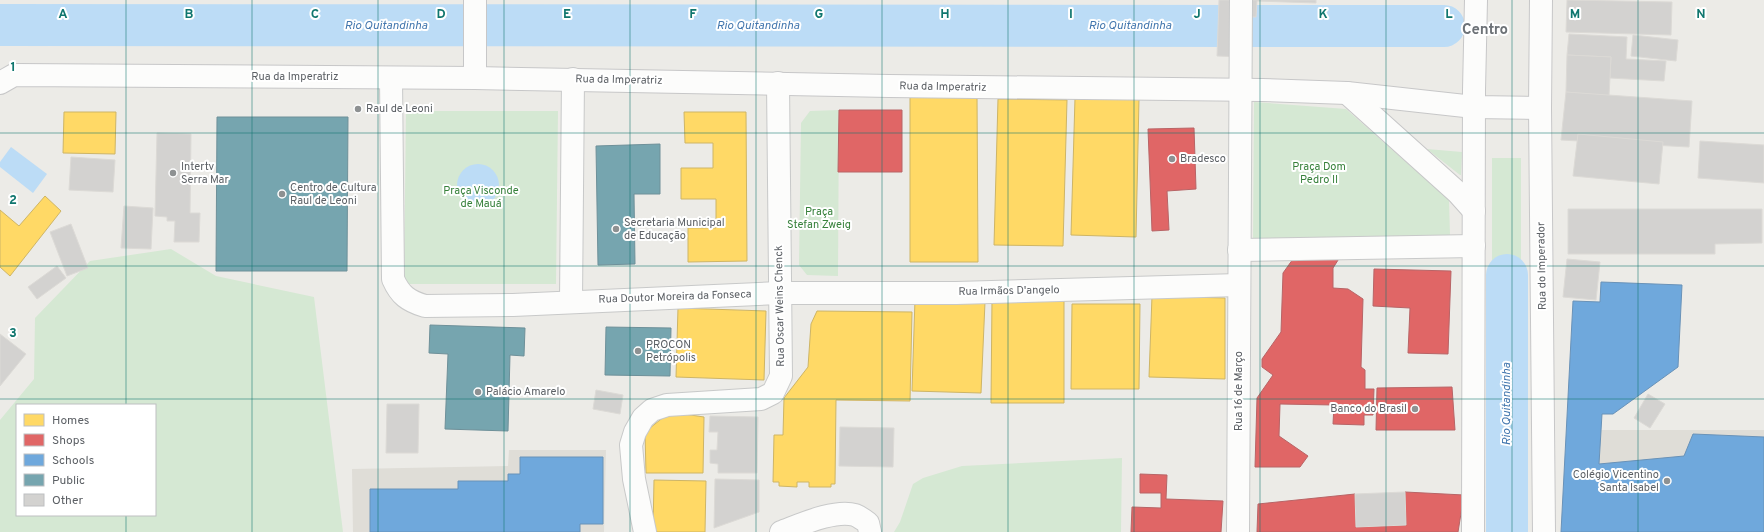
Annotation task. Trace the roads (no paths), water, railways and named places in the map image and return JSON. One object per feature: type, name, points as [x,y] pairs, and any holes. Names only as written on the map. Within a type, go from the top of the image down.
[{"type":"main road","points":[[475,0],[475,78]]},
{"type":"main road","points":[[1241,0],[1239,250],[1474,246]]},
{"type":"main road","points":[[1473,532],[1474,107],[1476,0]]},
{"type":"main road","name":"Rua do Imperador","points":[[1541,0],[1540,108],[1544,532]]},
{"type":"main road","name":"Rua da Imperatriz","points":[[0,84],[14,75],[573,79],[1240,91]]},
{"type":"main road","points":[[391,78],[393,278],[403,297],[412,302],[425,306],[499,306],[571,301],[573,79]]},
{"type":"main road","name":"Rua Oscar Weins Chenck","points":[[645,532],[634,479],[631,445],[634,432],[643,418],[652,410],[668,405],[761,399],[773,393],[781,376],[778,83]]},
{"type":"main road","points":[[1240,91],[1347,93],[1474,107],[1540,108]]},
{"type":"main road","points":[[1347,93],[1457,192],[1474,211]]},
{"type":"main road","name":"Rua 16 de Março","points":[[1238,532],[1239,250]]},
{"type":"main road","name":"Rua Irmãos D'angelo","points":[[780,293],[956,293],[1239,285]]},
{"type":"main road","name":"Rua Doutor Moreira da Fonseca","points":[[571,301],[780,293]]},
{"type":"main road","points":[[781,532],[801,524],[835,514],[854,514],[862,518],[868,523],[870,532]]},
{"type":"water","points":[[11,147],[47,174],[33,193],[0,167],[0,162]]},
{"type":"water","points":[[478,164],[493,170],[499,185],[493,200],[478,206],[463,200],[457,185],[463,170]]},
{"type":"waterway","name":"Rio Quitandinha","points":[[0,25],[1444,26]]},
{"type":"waterway","name":"Rio Quitandinha","points":[[1507,275],[1507,532]]},
{"type":"place","name":"Raul de Leoni","points":[[358,109]]},
{"type":"place","name":"Bradesco","points":[[1172,159]]},
{"type":"place","name":"Intertv Serra Mar","points":[[173,173]]},
{"type":"place","name":"Centro de Cultura Raul de Leoni","points":[[282,194]]},
{"type":"place","name":"Secretaria Municipal de Educação","points":[[616,229]]},
{"type":"place","name":"PROCON Petrópolis","points":[[638,351]]},
{"type":"place","name":"Palácio Amarelo","points":[[478,392]]},
{"type":"place","name":"Banco do Brasil","points":[[1415,409]]},
{"type":"place","name":"Colégio Vicentino Santa Isabel","points":[[1667,481]]},
{"type":"district","name":"Centro","points":[[1485,30]]},
{"type":"park label","name":"Praça Dom Pedro II","points":[[1319,173]]},
{"type":"park label","name":"Praça Visconde de Mauá","points":[[481,197]]},
{"type":"park label","name":"Praça Stefan Zweig","points":[[819,218]]}]
